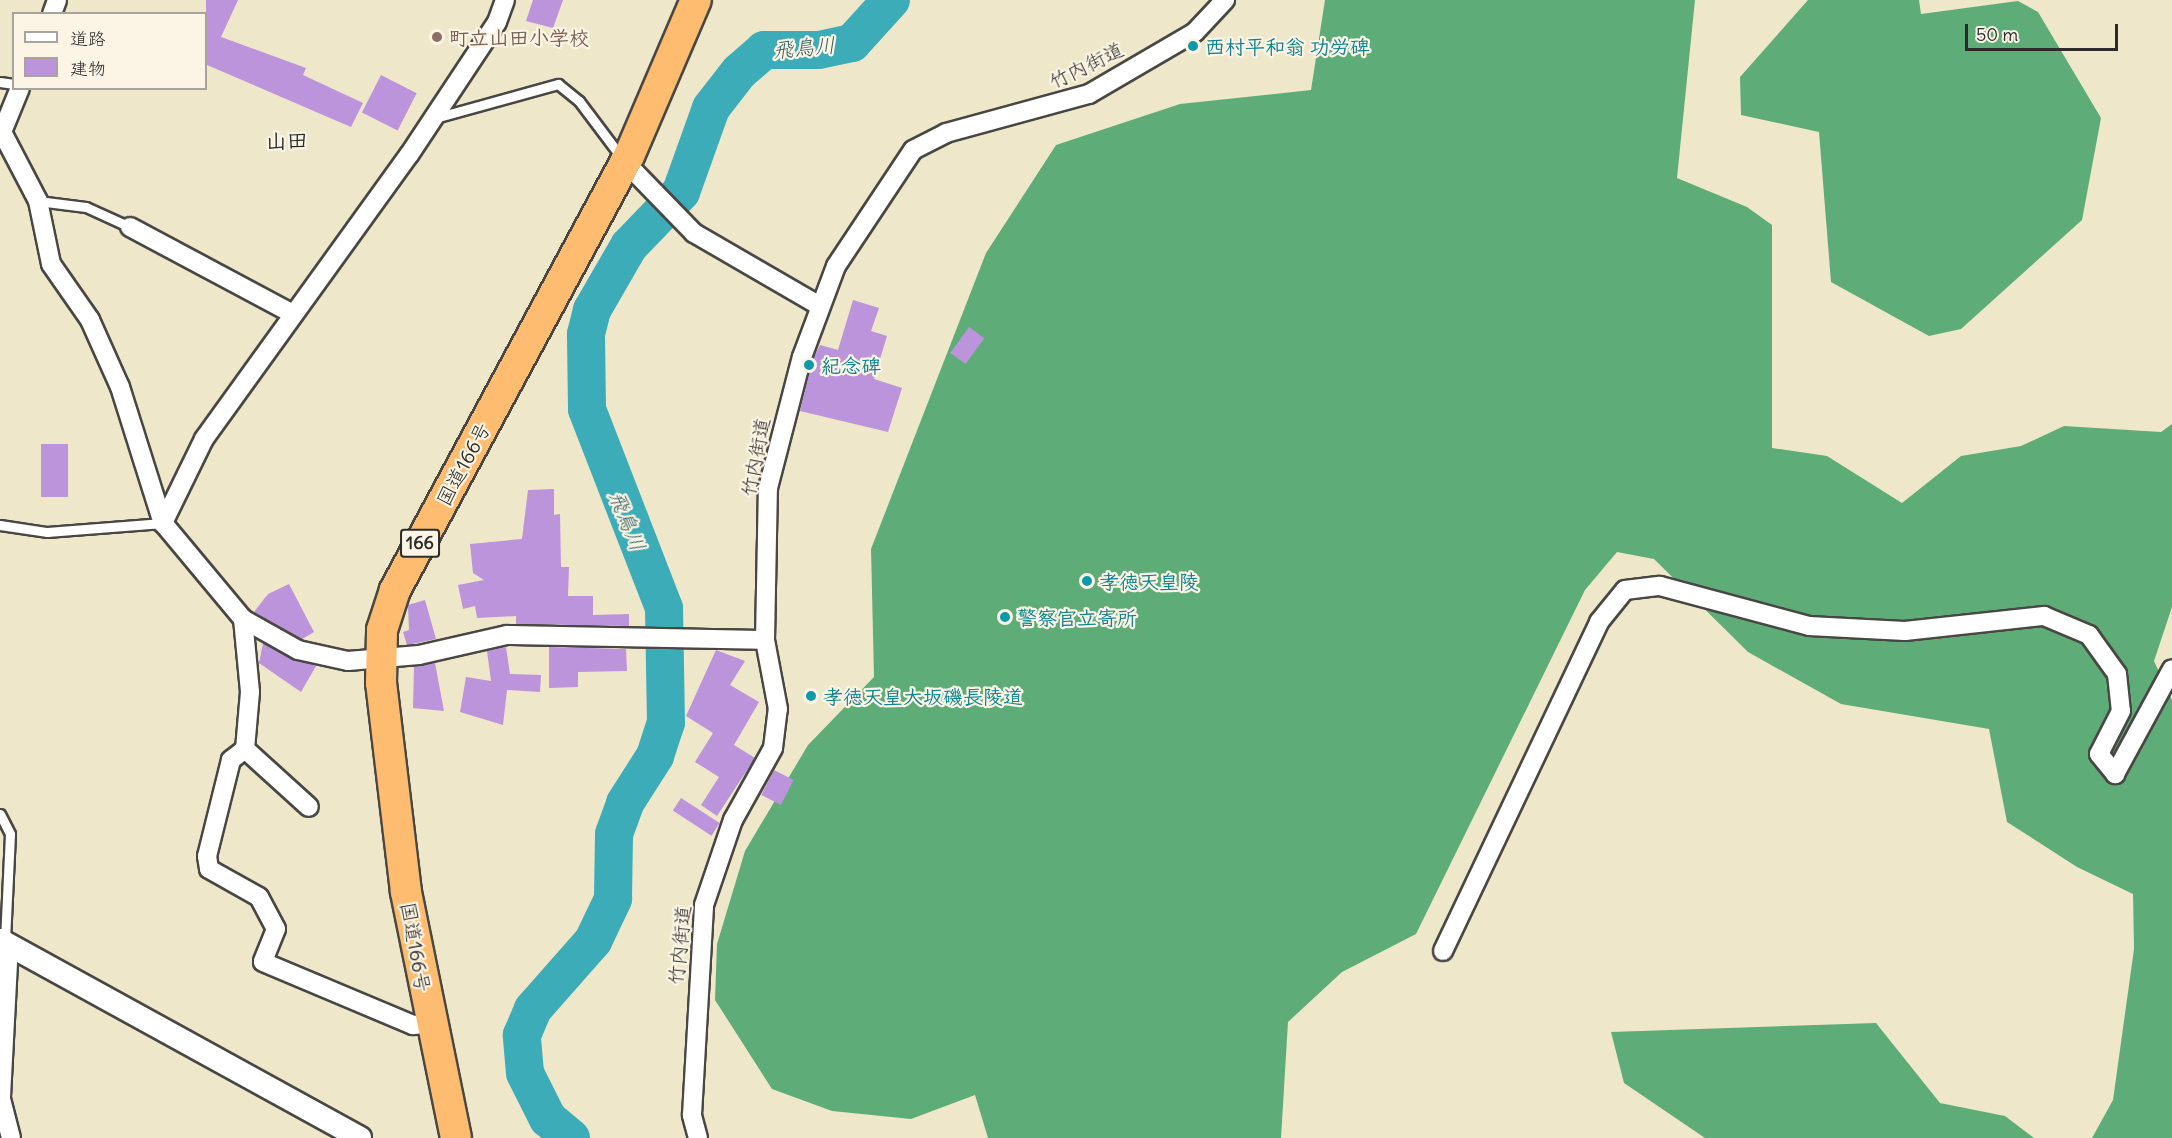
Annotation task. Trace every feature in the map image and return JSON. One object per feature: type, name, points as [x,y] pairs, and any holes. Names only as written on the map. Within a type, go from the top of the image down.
[{"type":"highway","name":"国道166号","points":[[456,1138],[429,1024],[406,892],[382,660],[382,630],[395,590],[626,162],[696,0]]},
{"type":"street","points":[[163,523],[204,439],[291,313],[432,119],[497,22],[505,0]]},
{"type":"street","name":"竹内街道","points":[[698,1138],[692,1115],[705,905],[733,820],[773,748],[778,691],[765,640],[768,488],[820,306],[836,266],[913,150],[946,133],[1089,94],[1196,32],[1225,0]]},
{"type":"street","points":[[19,90],[1,132],[38,201],[51,264],[90,320],[120,387],[163,523],[243,619],[298,650],[329,659],[382,660],[507,635],[685,641],[765,640]]},
{"type":"street","points":[[626,162],[694,233],[761,276],[820,306]]},
{"type":"street","points":[[130,227],[291,313]]},
{"type":"street","points":[[1443,951],[1599,622],[1625,590],[1659,586],[1809,626],[1905,631],[2044,616],[2089,635],[2117,674],[2121,711],[2099,754],[2115,774],[2172,669]]},
{"type":"street","points":[[243,619],[250,692],[245,749],[231,760],[207,856],[209,868],[259,897],[276,929],[263,962],[413,1025],[429,1024]]},
{"type":"street","points":[[245,749],[309,807]]},
{"type":"street","points":[[11,1138],[1,1099],[5,942],[360,1138]]},
{"type":"lane","points":[[432,119],[558,84],[579,101],[626,162]]},
{"type":"lane","points":[[38,201],[86,207],[130,227]]},
{"type":"lane","points":[[0,525],[47,532],[163,523]]},
{"type":"lane","points":[[0,814],[10,834],[5,942]]},
{"type":"green space","points":[[1325,0],[1695,0],[1677,178],[1747,207],[1772,225],[1772,448],[1827,456],[1902,503],[1961,456],[2021,446],[2064,426],[2161,432],[2172,424],[2172,607],[2154,661],[2172,700],[2172,1138],[2092,1138],[2113,1100],[2134,949],[2133,894],[2077,867],[2007,822],[1989,729],[1841,704],[1748,652],[1654,559],[1617,552],[1585,590],[1416,934],[1342,972],[1288,1022],[1281,1138],[988,1138],[975,1095],[911,1119],[832,1111],[772,1089],[715,1000],[717,944],[745,851],[808,745],[874,677],[871,549],[986,253],[1056,145],[1180,104],[1311,90]]},
{"type":"green space","points":[[1808,0],[1919,0],[1921,14],[2018,1],[2038,12],[2101,118],[2082,220],[1961,329],[1929,336],[1831,282],[1819,132],[1741,115],[1740,77]]},
{"type":"green space","points":[[1876,1023],[1940,1103],[2005,1116],[2034,1138],[1705,1138],[1624,1083],[1611,1032]]},
{"type":"building","points":[[206,0],[238,0],[221,37],[306,68],[303,75],[363,103],[351,127],[207,65]]},
{"type":"building","points":[[533,0],[563,0],[553,28],[526,21]]},
{"type":"building","points":[[381,75],[417,93],[398,131],[362,112]]},
{"type":"building","points":[[853,300],[879,308],[871,331],[887,336],[874,379],[902,388],[888,432],[800,411],[813,359],[820,345],[838,350]]},
{"type":"building","points":[[969,327],[984,338],[966,364],[950,353]]},
{"type":"building","points":[[41,444],[68,444],[68,497],[41,497]]},
{"type":"building","points":[[554,489],[554,515],[560,514],[561,567],[569,567],[568,596],[593,596],[593,615],[629,614],[629,626],[516,624],[516,616],[477,618],[475,606],[463,609],[458,585],[484,580],[473,573],[470,544],[522,539],[528,490]]},
{"type":"building","points":[[289,584],[314,632],[302,639],[254,612],[268,594]]},
{"type":"building","points":[[425,600],[436,639],[407,645],[403,632],[409,630],[408,605]]},
{"type":"building","points":[[263,643],[316,666],[301,692],[259,663]]},
{"type":"building","points":[[506,647],[510,674],[541,675],[540,692],[507,690],[503,725],[460,712],[466,677],[491,681],[487,651]]},
{"type":"building","points":[[549,647],[626,649],[627,671],[578,672],[578,687],[549,688]]},
{"type":"building","points":[[716,650],[745,661],[730,685],[759,702],[734,745],[755,758],[717,816],[701,805],[719,777],[695,762],[713,733],[686,716]]},
{"type":"building","points":[[435,663],[444,711],[413,708],[414,667]]},
{"type":"building","points":[[774,770],[794,780],[781,805],[761,795]]},
{"type":"building","points":[[681,798],[720,823],[711,836],[673,811]]},
{"type":"waterway","name":"飛鳥川","points":[[571,1138],[548,1119],[525,1073],[522,1035],[533,1009],[593,941],[613,899],[614,834],[625,803],[655,756],[666,723],[664,608],[587,409],[586,334],[592,310],[629,246],[681,192],[711,108],[739,72],[764,50],[819,50],[852,43],[891,0]]},
{"type":"place","name":"町立山田小学校","points":[[437,37]]},
{"type":"place","name":"西村平和翁 功労碑","points":[[1193,46]]},
{"type":"place","name":"紀念碑","points":[[809,365]]},
{"type":"place","name":"孝徳天皇陵","points":[[1087,581]]},
{"type":"place","name":"警察官立寄所","points":[[1005,617]]},
{"type":"place","name":"孝徳天皇大坂磯長陵道","points":[[811,696]]},
{"type":"district","name":"山田","points":[[287,141]]}]
